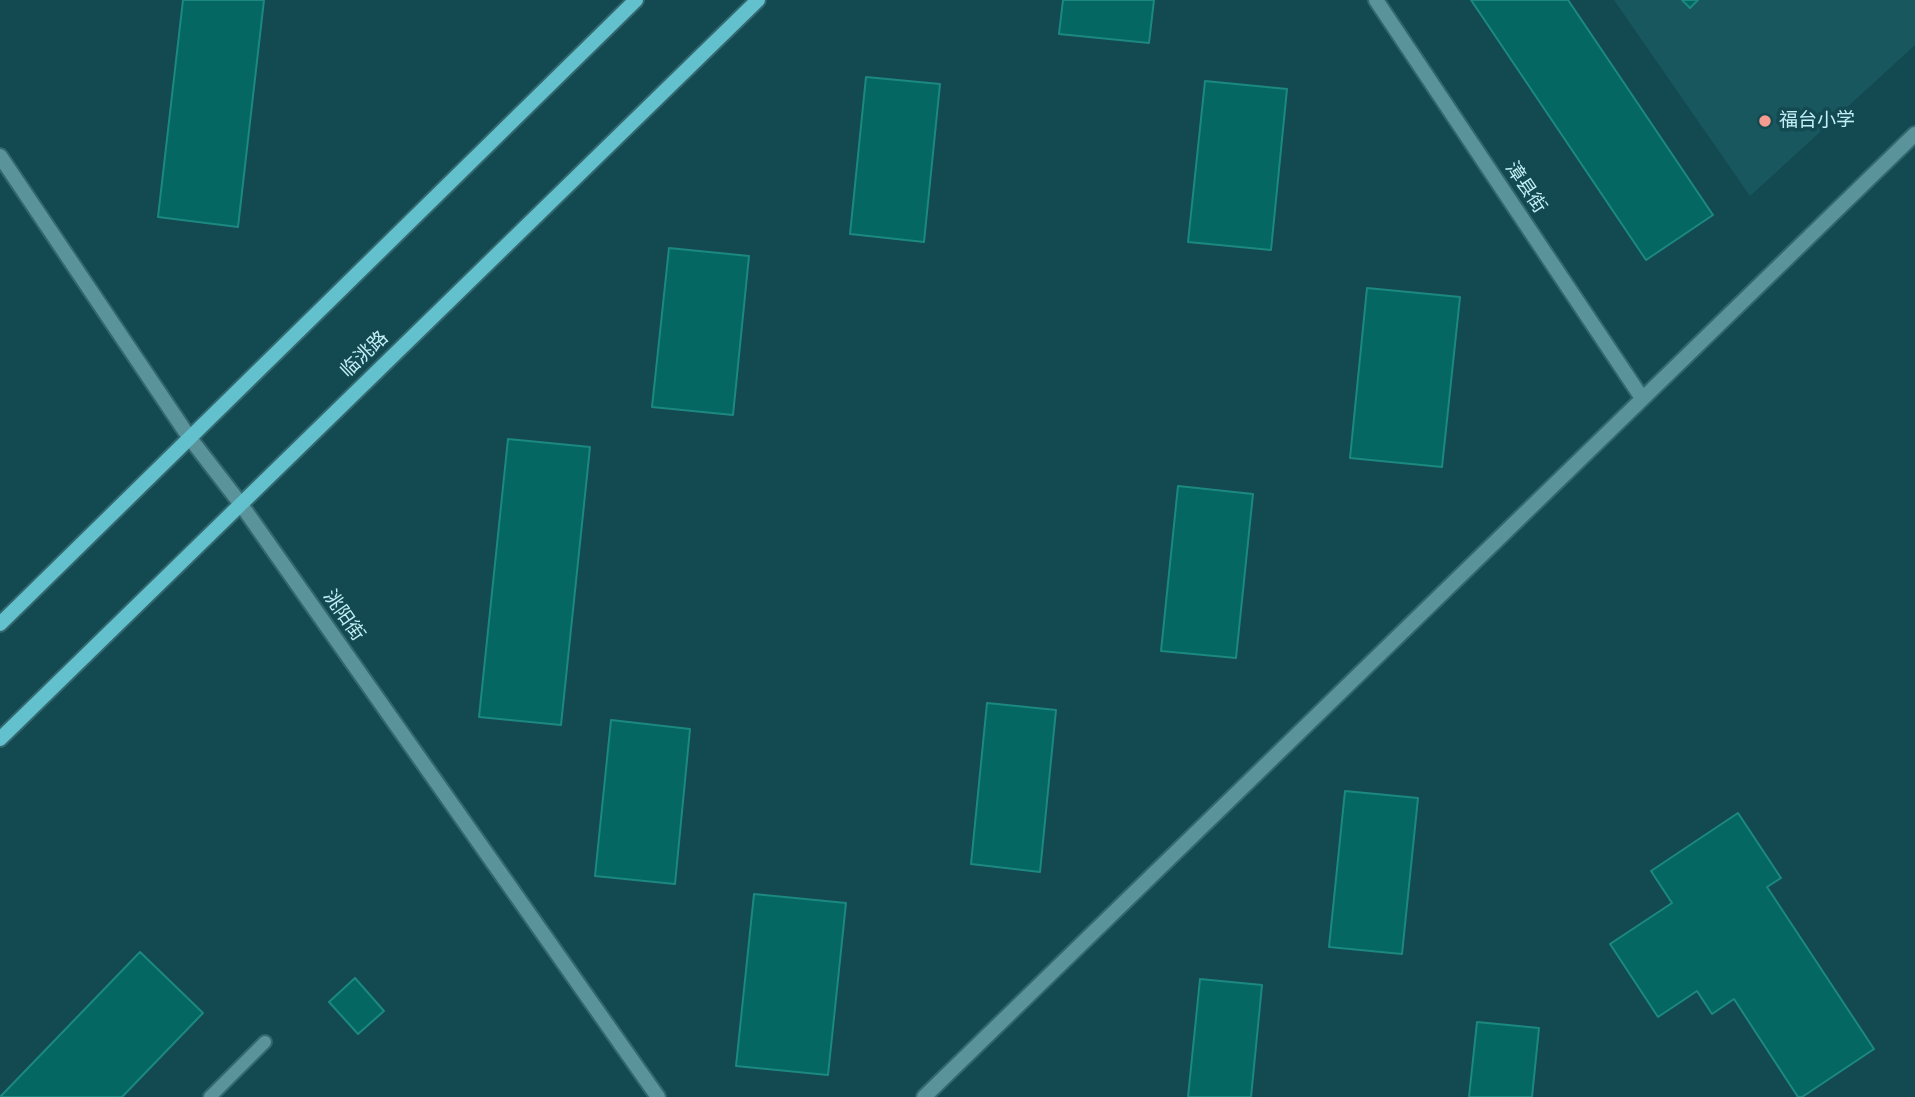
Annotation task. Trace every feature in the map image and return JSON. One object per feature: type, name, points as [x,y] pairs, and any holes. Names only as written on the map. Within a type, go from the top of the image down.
[{"type":"main road","points":[[0,624],[636,0]]},
{"type":"main road","name":"临洮路","points":[[0,738],[758,0]]},
{"type":"street","name":"漳县街","points":[[1376,0],[1642,398]]},
{"type":"street","points":[[924,1097],[1915,134]]},
{"type":"street","name":"洮阳街","points":[[0,156],[189,437],[240,503],[658,1097]]},
{"type":"lane","points":[[210,1097],[265,1042]]},
{"type":"shaded area","name":"福台小学","points":[[1614,0],[1915,0],[1915,45],[1750,196]]},
{"type":"building","points":[[183,0],[264,0],[238,227],[158,217]]},
{"type":"building","points":[[1063,0],[1154,0],[1149,43],[1059,34]]},
{"type":"building","points":[[1471,0],[1568,0],[1713,215],[1646,260]]},
{"type":"building","points":[[1682,0],[1698,0],[1690,8]]},
{"type":"building","points":[[866,77],[940,84],[924,242],[850,234]]},
{"type":"building","points":[[1205,81],[1287,89],[1271,250],[1188,242]]},
{"type":"building","points":[[669,248],[749,256],[733,415],[652,407]]},
{"type":"building","points":[[1367,288],[1460,297],[1442,467],[1350,458]]},
{"type":"building","points":[[508,439],[590,447],[561,725],[479,717]]},
{"type":"building","points":[[1178,486],[1253,494],[1236,658],[1161,651]]},
{"type":"building","points":[[987,703],[1056,710],[1040,872],[971,864]]},
{"type":"building","points":[[611,720],[690,729],[675,884],[595,876]]},
{"type":"building","points":[[1345,791],[1418,798],[1402,954],[1329,947]]},
{"type":"building","points":[[1738,813],[1781,878],[1767,887],[1874,1049],[1802,1097],[1798,1097],[1734,999],[1712,1014],[1697,991],[1658,1017],[1610,944],[1672,903],[1651,871]]},
{"type":"building","points":[[754,894],[846,903],[828,1075],[736,1066]]},
{"type":"building","points":[[140,952],[203,1013],[122,1097],[0,1097]]},
{"type":"building","points":[[355,978],[384,1011],[358,1034],[329,1002]]},
{"type":"building","points":[[1200,979],[1262,985],[1251,1097],[1188,1097]]},
{"type":"building","points":[[1477,1022],[1539,1028],[1532,1097],[1469,1097]]},
{"type":"place","name":"福台小学","points":[[1765,121]]}]
